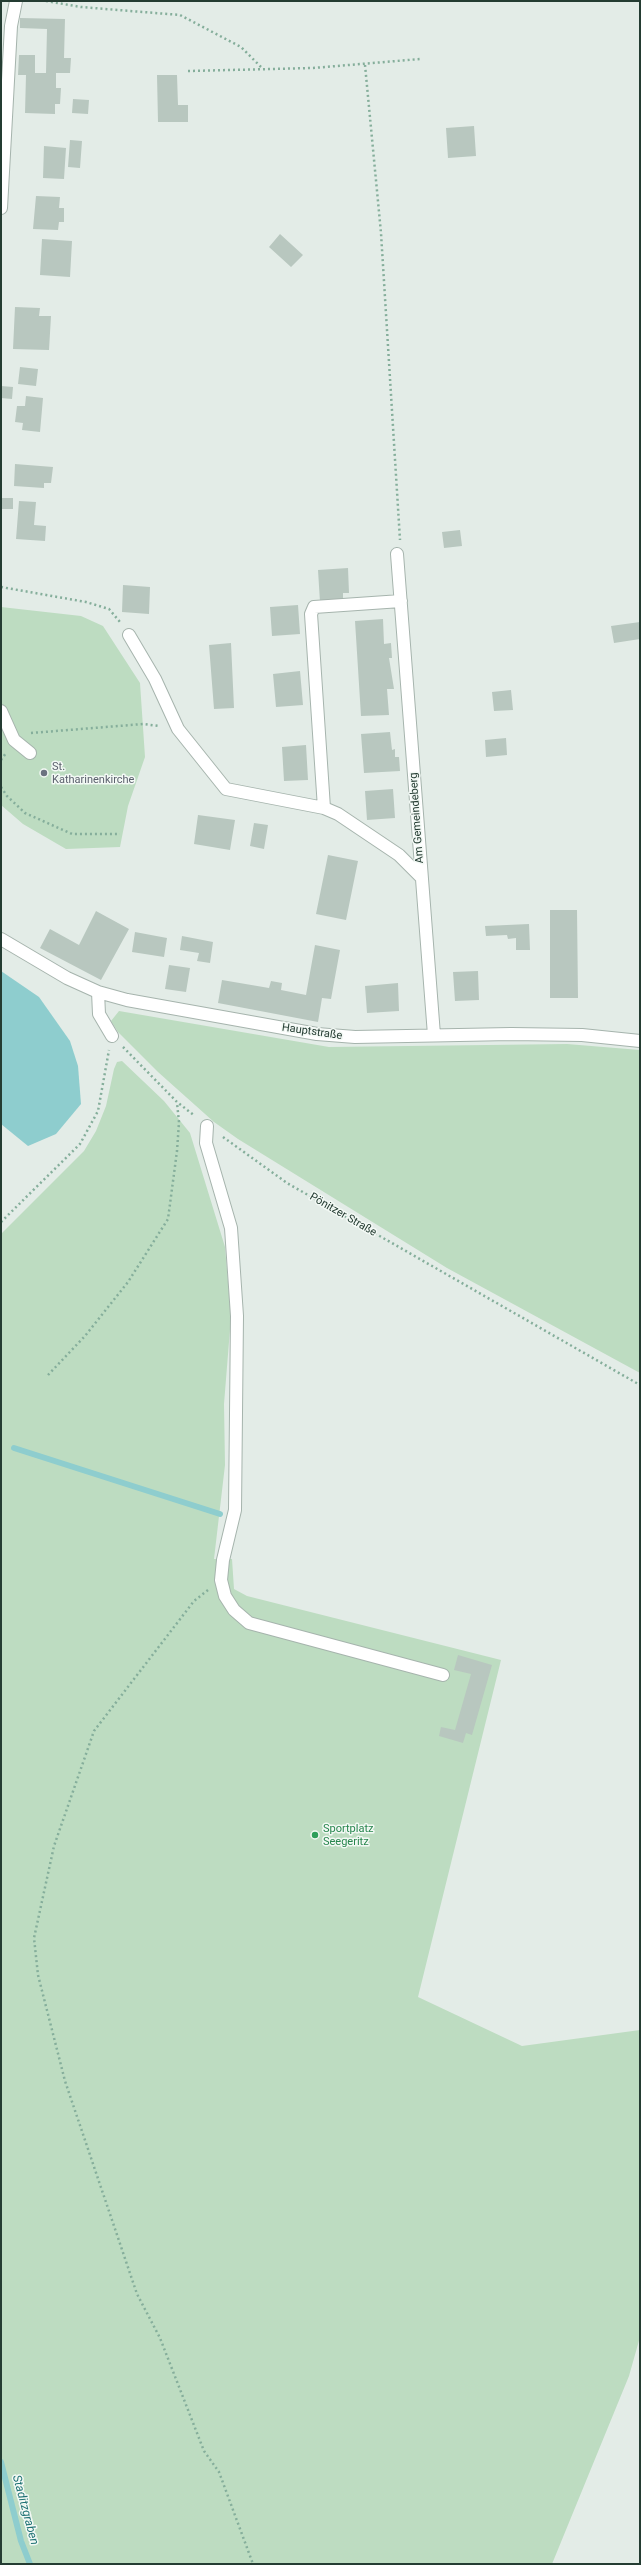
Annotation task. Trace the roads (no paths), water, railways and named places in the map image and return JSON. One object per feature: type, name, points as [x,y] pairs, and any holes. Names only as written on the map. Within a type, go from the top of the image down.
[{"type":"street","points":[[1,208],[12,26],[16,1]]},
{"type":"street","name":"Am Gemeindeberg","points":[[397,554],[434,1035]]},
{"type":"street","points":[[324,808],[311,614],[314,607],[401,601]]},
{"type":"street","points":[[129,635],[155,679],[178,729],[226,789],[324,808],[338,814],[399,855],[421,877]]},
{"type":"street","points":[[1,711],[14,740],[30,753]]},
{"type":"street","name":"Hauptstraße","points":[[1,939],[67,978],[98,992],[127,1000],[317,1034],[355,1037],[434,1035],[582,1035],[640,1040]]},
{"type":"street","points":[[98,992],[99,1014],[112,1036]]},
{"type":"street","points":[[207,1126],[206,1143],[231,1228],[238,1316],[235,1510],[221,1580],[225,1596],[234,1610],[249,1623],[443,1675]]},
{"type":"water","points":[[1,971],[39,997],[70,1041],[78,1066],[81,1104],[56,1134],[28,1146],[1,1124]]},
{"type":"waterway","points":[[14,1448],[220,1514]]},
{"type":"waterway","name":"Staditzgraben","points":[[1,2462],[21,2541],[30,2564]]},
{"type":"place","name":"St. Katharinenkirche","points":[[44,773]]},
{"type":"place","name":"Sportplatz Seegeritz","points":[[315,1835]]}]
